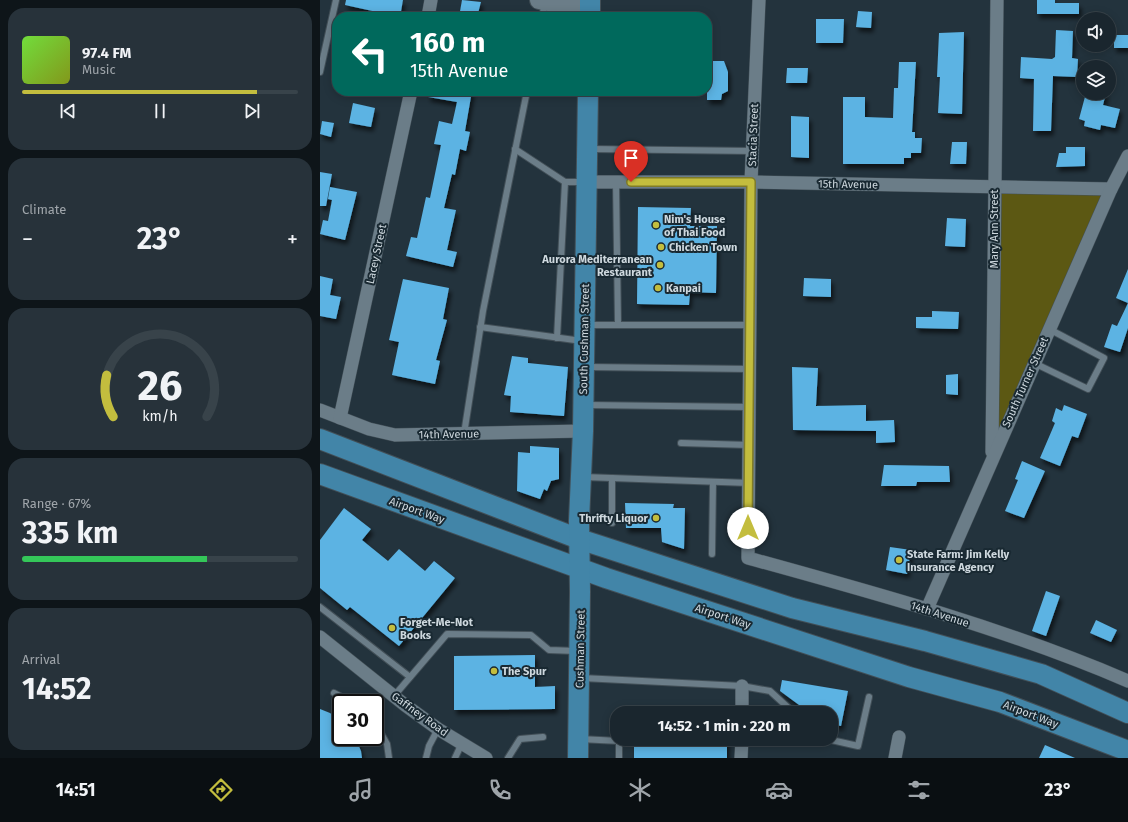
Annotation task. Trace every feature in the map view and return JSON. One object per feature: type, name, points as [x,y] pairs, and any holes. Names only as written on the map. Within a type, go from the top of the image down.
[{"type":"main road","name":"South Cushman Street","points":[[579,539],[583,431],[588,96]]},
{"type":"main road","points":[[320,439],[579,539],[792,608],[925,641],[1041,674],[1128,713]]},
{"type":"main road","name":"Airport Way","points":[[320,474],[580,569],[909,677],[1000,702],[1128,751]]},
{"type":"main road","name":"Cushman Street","points":[[578,749],[580,651],[579,539]]},
{"type":"street","points":[[429,12],[431,0]]},
{"type":"street","name":"Stacia Street","points":[[748,558],[751,182],[759,0]]},
{"type":"street","name":"Mary Ann Street","points":[[992,458],[997,0]]},
{"type":"street","points":[[542,6],[590,9]]},
{"type":"street","name":"Lacey Street","points":[[340,418],[410,96]]},
{"type":"street","name":"South Turner Street","points":[[927,609],[1111,189],[1128,156]]},
{"type":"street","name":"15th Avenue","points":[[586,182],[751,182],[994,188],[1111,189]]},
{"type":"street","name":"14th Avenue","points":[[320,410],[368,429],[395,435],[583,431]]},
{"type":"street","name":"14th Avenue","points":[[748,558],[927,609],[1082,661],[1128,682]]},
{"type":"street","name":"Gaffney Road","points":[[320,637],[438,729],[486,758]]},
{"type":"street","points":[[742,686],[742,706]]},
{"type":"street","points":[[895,758],[899,737]]},
{"type":"street","points":[[741,758],[742,746]]},
{"type":"lane","points":[[333,12],[336,0]]},
{"type":"lane","points":[[320,72],[332,18]]},
{"type":"lane","points":[[464,434],[480,327],[526,96]]},
{"type":"lane","points":[[587,148],[753,151]]},
{"type":"lane","points":[[515,149],[565,182],[586,182]]},
{"type":"lane","points":[[557,338],[565,182]]},
{"type":"lane","points":[[616,182],[618,325]]},
{"type":"lane","points":[[480,327],[557,338],[618,325],[750,325]]},
{"type":"lane","points":[[1034,364],[1088,389],[1104,358],[1049,329]]},
{"type":"lane","points":[[584,367],[750,369]]},
{"type":"lane","points":[[583,404],[749,407]]},
{"type":"lane","points":[[681,443],[749,445]]},
{"type":"lane","points":[[581,477],[749,483]]},
{"type":"lane","points":[[612,478],[612,523]]},
{"type":"lane","points":[[712,554],[713,482]]},
{"type":"lane","points":[[320,607],[410,677]]},
{"type":"lane","points":[[394,696],[447,634],[531,635],[548,650],[580,651]]},
{"type":"lane","points":[[579,678],[742,686],[770,691],[786,706]]},
{"type":"lane","points":[[838,742],[858,746],[869,697]]},
{"type":"lane","points":[[426,758],[429,746],[438,729]]},
{"type":"lane","points":[[508,758],[520,739],[543,737]]},
{"type":"lane","points":[[384,739],[387,744],[389,758]]},
{"type":"lane","points":[[578,749],[619,741],[619,758]]},
{"type":"lane","points":[[455,758],[462,743]]},
{"type":"shaded area","points":[[994,188],[1111,189],[992,458]]},
{"type":"building","points":[[346,0],[403,0],[401,12],[377,12],[345,5]]},
{"type":"building","points":[[462,0],[481,2],[478,12],[460,12]]},
{"type":"building","points":[[1037,0],[1055,0],[1055,3],[1079,3],[1079,12],[1076,12],[1076,14],[1037,14]]},
{"type":"building","points":[[858,11],[872,12],[871,28],[856,27]]},
{"type":"building","points":[[816,19],[844,19],[843,43],[816,43]]},
{"type":"building","points":[[1056,30],[1073,31],[1072,58],[1078,59],[1076,60],[1076,77],[1053,76],[1051,131],[1033,131],[1034,79],[1020,78],[1021,57],[1052,59],[1055,57]]},
{"type":"building","points":[[964,32],[962,114],[938,113],[940,77],[937,77],[939,33]]},
{"type":"building","points":[[1116,35],[1128,35],[1128,48],[1116,48]]},
{"type":"building","points":[[712,61],[724,61],[728,72],[728,91],[722,94],[721,100],[707,100],[707,96],[712,96]]},
{"type":"building","points":[[899,62],[916,62],[912,132],[915,132],[915,138],[922,138],[921,153],[911,153],[911,158],[904,158],[904,164],[843,164],[843,97],[865,97],[865,117],[893,118],[894,88],[898,88]]},
{"type":"building","points":[[787,68],[808,68],[807,83],[786,83]]},
{"type":"building","points":[[471,96],[465,131],[470,132],[466,151],[460,149],[455,175],[452,174],[444,208],[456,210],[447,250],[457,252],[453,267],[406,256],[411,237],[417,238],[426,197],[430,198],[441,145],[434,144],[439,121],[452,124],[457,102],[428,97]]},
{"type":"building","points":[[1084,100],[1104,100],[1103,105],[1120,109],[1115,128],[1101,125],[1100,130],[1084,126],[1085,121],[1079,119]]},
{"type":"building","points":[[353,103],[375,108],[371,127],[349,123]]},
{"type":"building","points":[[791,116],[809,117],[809,158],[791,157]]},
{"type":"building","points":[[322,121],[334,123],[331,137],[320,134]]},
{"type":"building","points":[[952,142],[967,142],[966,164],[950,164]]},
{"type":"building","points":[[1066,147],[1085,147],[1085,166],[1056,167],[1059,153],[1066,153]]},
{"type":"building","points":[[320,172],[332,174],[326,206],[320,206]]},
{"type":"building","points":[[330,187],[357,192],[345,240],[320,234],[323,220],[328,221],[332,200],[328,199]]},
{"type":"building","points":[[638,207],[691,208],[690,226],[717,226],[716,293],[690,292],[689,305],[637,304]]},
{"type":"building","points":[[947,218],[966,219],[965,247],[945,246]]},
{"type":"building","points":[[1128,269],[1128,303],[1116,298]]},
{"type":"building","points":[[320,276],[333,279],[330,295],[341,297],[336,319],[320,316]]},
{"type":"building","points":[[804,278],[831,279],[831,297],[803,296]]},
{"type":"building","points":[[403,279],[449,288],[443,319],[447,320],[436,360],[440,361],[435,384],[392,375],[399,342],[389,340]]},
{"type":"building","points":[[1128,303],[1128,328],[1120,352],[1104,347],[1112,324],[1117,326]]},
{"type":"building","points":[[932,311],[959,312],[958,329],[916,328],[916,317],[932,317]]},
{"type":"building","points":[[512,356],[528,358],[528,363],[568,367],[564,416],[510,412],[511,396],[504,395]]},
{"type":"building","points":[[792,367],[818,368],[816,406],[866,405],[866,421],[894,420],[895,442],[876,443],[876,431],[793,430]]},
{"type":"building","points":[[958,374],[958,395],[946,394],[946,375]]},
{"type":"building","points":[[1064,405],[1087,414],[1078,438],[1072,436],[1060,466],[1040,458],[1055,423],[1052,421],[1056,408],[1062,411]]},
{"type":"building","points":[[530,446],[559,448],[559,479],[551,481],[547,491],[544,489],[540,499],[517,491],[518,452],[530,453]]},
{"type":"building","points":[[1022,461],[1045,471],[1024,518],[1005,511],[1018,480],[1015,479]]},
{"type":"building","points":[[884,465],[949,466],[950,482],[917,482],[916,486],[881,486]]},
{"type":"building","name":"Thrifty Liquor","points":[[625,503],[674,504],[673,508],[685,508],[684,549],[662,542],[661,528],[626,528]]},
{"type":"building","points":[[344,508],[371,529],[362,540],[388,561],[399,549],[425,571],[434,561],[455,578],[399,646],[350,607],[347,610],[320,588],[320,540]]},
{"type":"building","name":"State Farm: Jim Kelly Insurance Agency","points":[[890,547],[911,550],[907,574],[886,570]]},
{"type":"building","points":[[1046,591],[1060,596],[1046,636],[1032,631]]},
{"type":"building","points":[[1096,620],[1117,630],[1111,642],[1090,633]]},
{"type":"building","name":"The Spur","points":[[535,655],[535,687],[555,686],[555,709],[454,710],[454,656]]},
{"type":"building","points":[[782,680],[848,691],[841,726],[838,725],[838,706],[800,706],[780,691]]},
{"type":"building","points":[[320,709],[332,714],[332,746],[359,746],[362,758],[320,758]]},
{"type":"building","points":[[1045,745],[1075,758],[1039,758]]},
{"type":"building","points":[[634,746],[727,746],[727,758],[634,758]]},
{"type":"place","name":"Nim's House of Thai Food","points":[[656,225]]},
{"type":"place","name":"Chicken Town","points":[[661,247]]},
{"type":"place","name":"Aurora Mediterranean Restaurant","points":[[660,265]]},
{"type":"place","name":"Kanpai","points":[[658,288]]},
{"type":"place","name":"Thrifty Liquor","points":[[656,518]]},
{"type":"place","name":"State Farm: Jim Kelly Insurance Agency","points":[[899,560]]},
{"type":"place","name":"Forget-Me-Not Books","points":[[392,628]]},
{"type":"place","name":"The Spur","points":[[494,671]]},
{"type":"route","points":[[631,182],[751,182],[748,528]]}]
